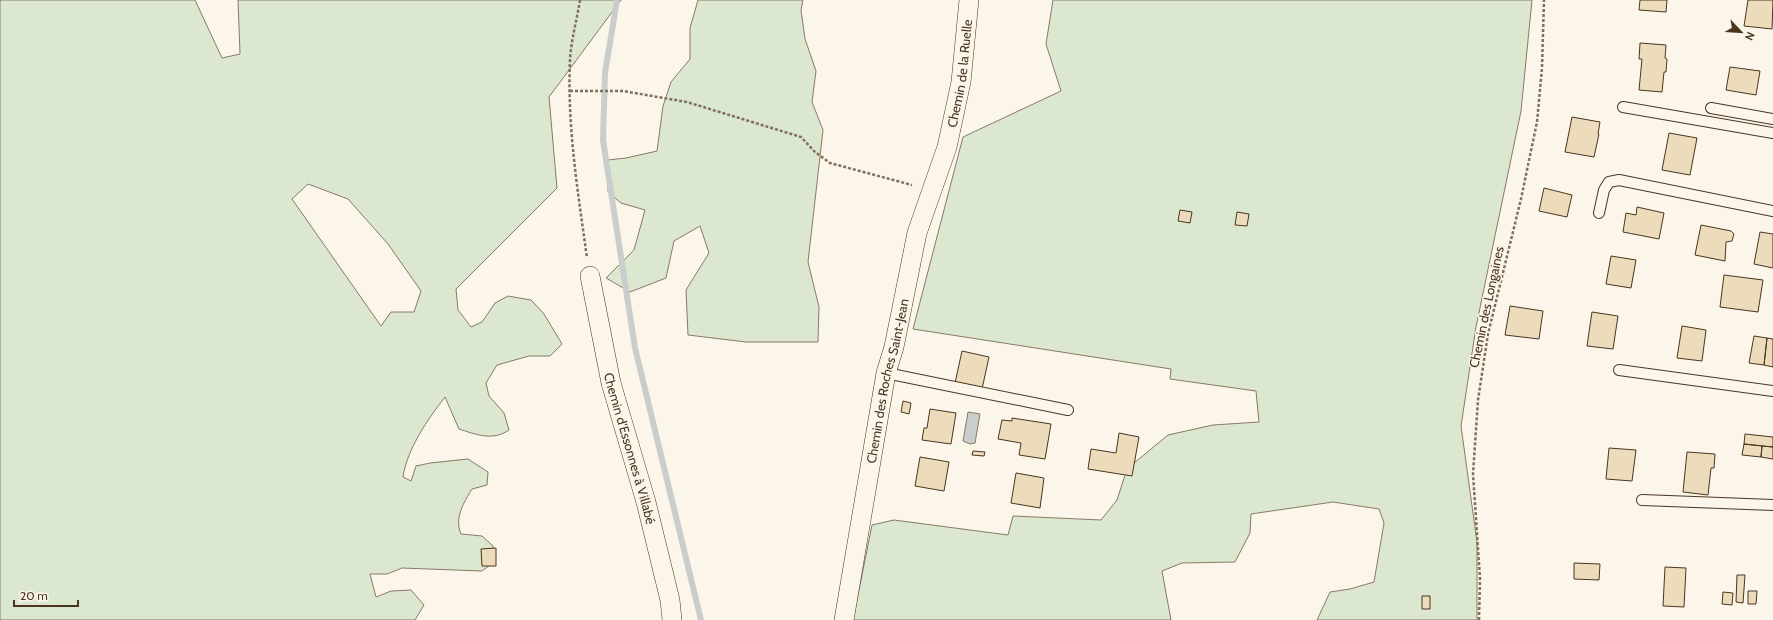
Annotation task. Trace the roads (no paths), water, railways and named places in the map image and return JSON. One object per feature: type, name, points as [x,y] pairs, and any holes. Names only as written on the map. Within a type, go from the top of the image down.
[{"type":"street","name":"Chemin de la Ruelle","points":[[947,147],[961,82],[969,0]]},
{"type":"street","name":"Chemin des Roches Saint-Jean","points":[[844,620],[886,373],[894,347],[917,233],[947,147]]},
{"type":"street","name":"Chemin d'Essonnes à Villabé","points":[[590,276],[611,383],[646,502],[670,600],[672,620]]},
{"type":"lane","points":[[1623,107],[1773,133]]},
{"type":"lane","points":[[1711,108],[1773,119]]},
{"type":"lane","points":[[1599,213],[1604,190],[1609,182],[1619,180],[1773,211]]},
{"type":"lane","points":[[1619,370],[1773,392]]},
{"type":"lane","points":[[886,373],[1068,410]]},
{"type":"lane","points":[[1642,500],[1773,505]]},
{"type":"waterway","points":[[617,0],[605,73],[603,140],[635,348],[701,620]]}]
